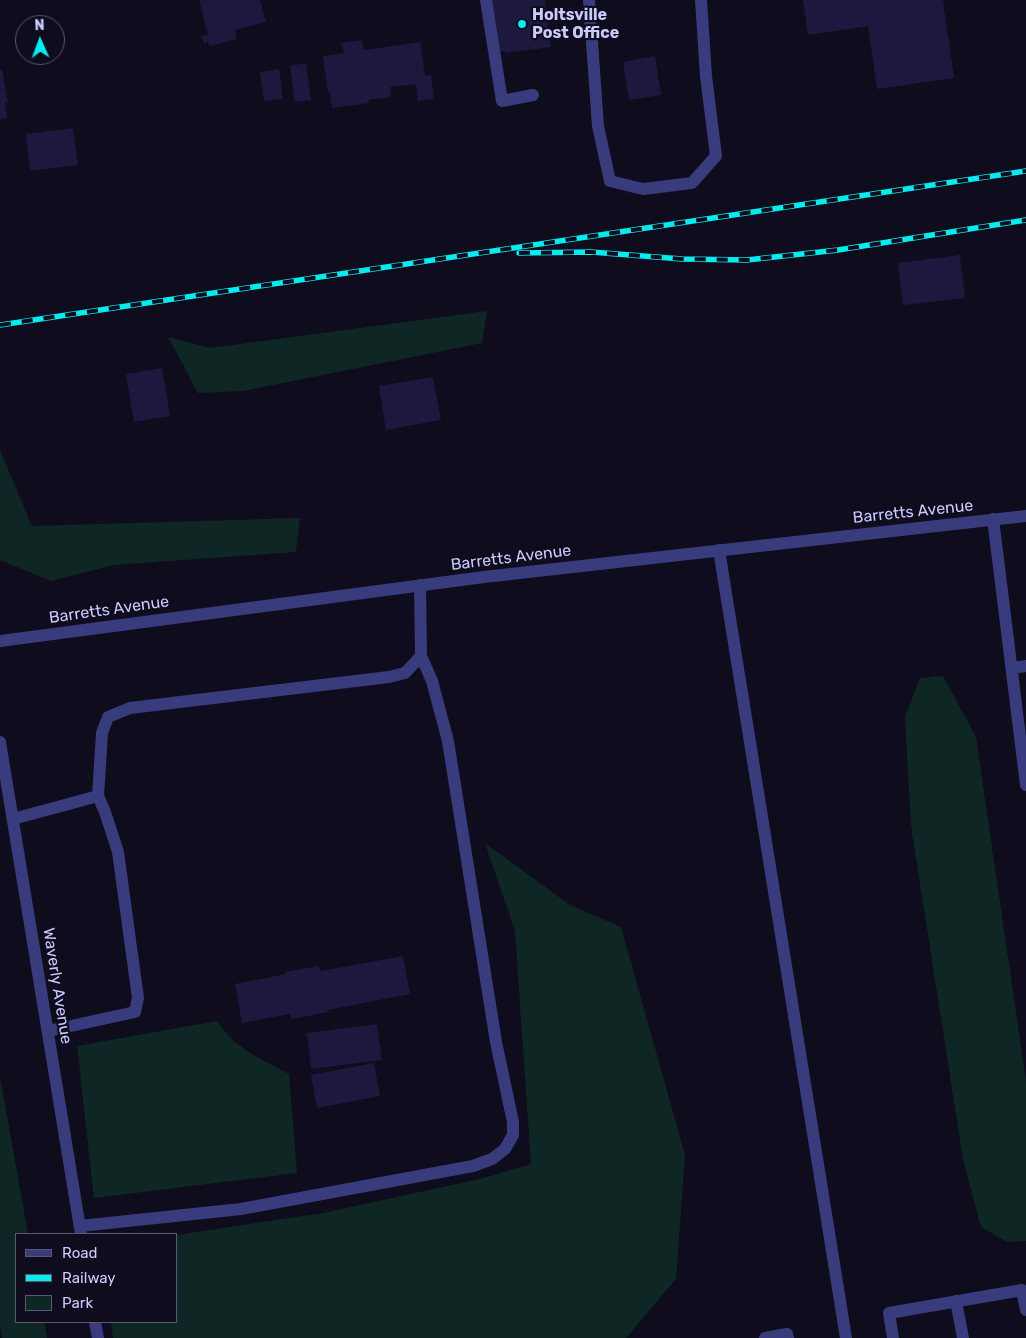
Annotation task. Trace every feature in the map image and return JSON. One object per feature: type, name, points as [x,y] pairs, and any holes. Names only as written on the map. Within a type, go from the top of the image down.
[{"type":"street","points":[[486,0],[502,101],[532,95]]},
{"type":"street","points":[[589,0],[598,126],[610,181],[643,189],[692,183],[716,156],[706,76],[701,0]]},
{"type":"street","name":"Barretts Avenue","points":[[0,641],[420,585],[1026,516]]},
{"type":"street","points":[[993,519],[1026,785]]},
{"type":"street","points":[[719,550],[846,1338]]},
{"type":"street","points":[[81,1230],[240,1209],[474,1166],[492,1159],[505,1148],[513,1135],[513,1122],[496,1042],[448,741],[432,681],[421,656],[420,585]]},
{"type":"street","points":[[48,1031],[135,1012],[138,998],[118,852],[98,796],[102,733],[108,717],[130,708],[389,677],[405,673],[421,656]]},
{"type":"street","points":[[1012,668],[1026,666]]},
{"type":"street","name":"Waverly Avenue","points":[[0,742],[81,1230]]},
{"type":"street","points":[[12,819],[98,796]]},
{"type":"street","points":[[893,1338],[888,1313],[1022,1290],[1026,1310]]},
{"type":"street","points":[[956,1301],[963,1338]]},
{"type":"street","points":[[95,1323],[98,1338]]},
{"type":"street","points":[[765,1338],[787,1334],[788,1338]]},
{"type":"green space","points":[[487,311],[482,343],[243,391],[198,393],[168,337],[210,348]]},
{"type":"green space","points":[[0,450],[32,526],[300,518],[296,552],[114,565],[51,581],[0,560]]},
{"type":"green space","points":[[943,676],[976,737],[1026,1082],[1026,1241],[1007,1242],[981,1227],[963,1159],[911,826],[905,717],[920,678]]},
{"type":"green space","points":[[485,843],[570,905],[621,927],[685,1155],[676,1279],[626,1338],[113,1338],[111,1323],[178,1323],[178,1235],[323,1213],[480,1179],[531,1164],[515,931]]},
{"type":"green space","points":[[217,1021],[224,1031],[240,1046],[289,1074],[297,1173],[94,1198],[77,1046]]},
{"type":"green space","points":[[0,1076],[28,1233],[15,1233],[15,1323],[44,1323],[47,1338],[2,1338],[0,1326]]},
{"type":"building","points":[[199,0],[260,0],[266,22],[235,30],[237,39],[209,46],[208,42],[204,44],[202,36],[208,35]]},
{"type":"building","name":"Holtsville Post Office","points":[[492,0],[545,0],[551,47],[505,53],[505,51],[499,52]]},
{"type":"building","points":[[803,0],[943,0],[954,78],[877,89],[868,26],[808,35]]},
{"type":"building","points":[[362,40],[364,50],[420,42],[425,76],[431,75],[434,99],[418,101],[416,84],[390,87],[391,97],[369,100],[369,103],[332,108],[323,56],[344,53],[342,43]]},
{"type":"building","points":[[655,56],[661,95],[629,100],[623,62]]},
{"type":"building","points":[[306,63],[311,100],[295,102],[290,66]]},
{"type":"building","points":[[2,69],[8,103],[5,102],[7,118],[0,119],[0,70]]},
{"type":"building","points":[[279,69],[283,99],[264,101],[260,72]]},
{"type":"building","points":[[73,128],[78,165],[30,171],[26,134]]},
{"type":"building","points":[[960,255],[965,298],[903,305],[898,263]]},
{"type":"building","points":[[162,368],[170,416],[134,422],[126,374]]},
{"type":"building","points":[[433,377],[441,420],[386,430],[379,386]]},
{"type":"building","points":[[403,956],[410,994],[292,1019],[290,1014],[242,1023],[235,984],[318,966],[321,971]]},
{"type":"building","points":[[377,1024],[382,1060],[311,1069],[307,1033]]},
{"type":"building","points":[[374,1063],[380,1096],[317,1108],[311,1075]]},
{"type":"railway","points":[[0,325],[1026,171]]},
{"type":"railway","points":[[519,253],[591,252],[682,259],[747,260],[838,250],[1026,220]]},
{"type":"place","name":"Holtsville Post Office","points":[[522,24]]}]
